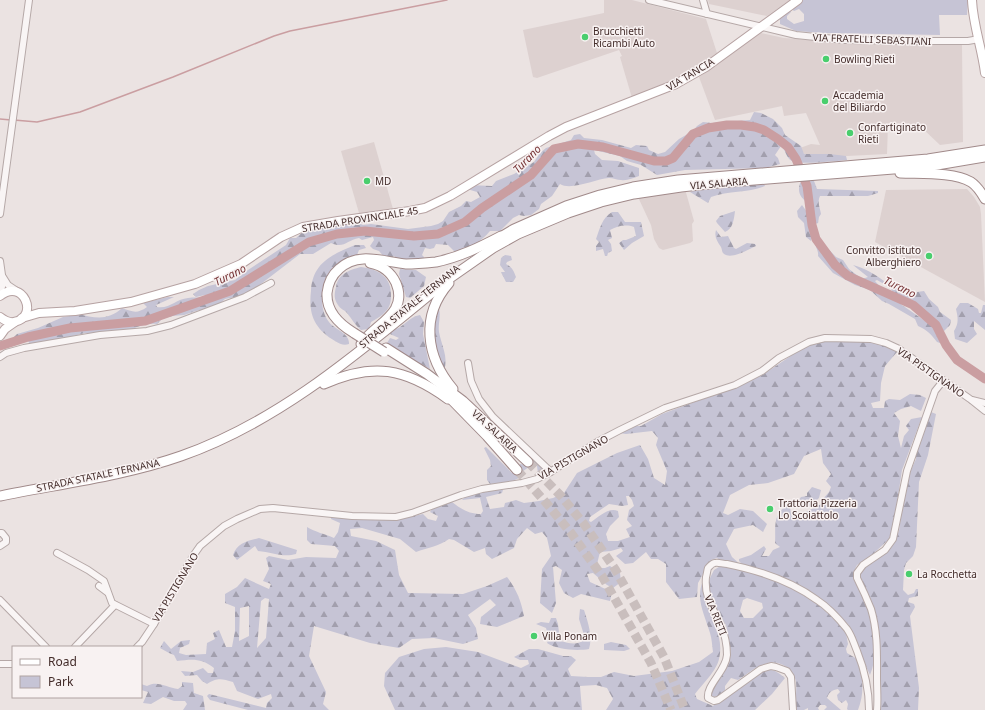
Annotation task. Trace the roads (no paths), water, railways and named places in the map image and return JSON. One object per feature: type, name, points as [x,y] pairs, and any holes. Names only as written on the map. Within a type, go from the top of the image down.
[{"type":"highway","name":"VIA SALARIA","points":[[469,264],[518,234],[568,212],[634,194],[681,186],[936,158],[985,150]]},
{"type":"highway","name":"VIA SALARIA","points":[[823,171],[861,171],[931,166],[985,157]]},
{"type":"highway","points":[[861,171],[921,174],[965,179],[977,187],[985,199]]},
{"type":"highway","name":"VIA SALARIA","points":[[501,236],[514,228],[566,206],[600,195],[633,187],[678,180],[767,176]]},
{"type":"highway","points":[[460,403],[427,374],[337,321],[331,313],[327,300],[328,287],[331,278],[337,271],[352,261],[364,258],[405,264],[435,262],[462,254],[501,236]]},
{"type":"highway","name":"STRADA STATALE TERNANA","points":[[320,381],[360,346],[463,262],[501,236]]},
{"type":"highway","points":[[355,332],[335,311],[332,302],[332,288],[336,279],[345,268],[357,263],[370,263],[383,268],[393,277],[398,291],[398,300],[392,315],[364,338],[360,346]]},
{"type":"highway","points":[[460,403],[436,365],[431,350],[429,328],[435,305],[444,289],[469,264]]},
{"type":"highway","name":"STRADA STATALE TERNANA","points":[[0,496],[138,469],[181,456],[226,438],[286,405],[304,393],[337,369],[469,264]]},
{"type":"highway","points":[[304,393],[338,377],[358,372],[386,371],[398,373],[419,380],[460,403]]},
{"type":"highway","name":"VIA SALARIA","points":[[460,403],[528,462]]},
{"type":"highway","name":"VIA SALARIA","points":[[460,403],[517,470]]},
{"type":"main road","name":"VIA TANCIA","points":[[549,136],[566,127],[676,84],[706,67],[798,0]]},
{"type":"main road","points":[[972,0],[985,73]]},
{"type":"main road","name":"STRADA PROVINCIALE 45","points":[[1,335],[5,329],[34,313],[75,311],[131,302],[195,284],[242,264],[281,237],[303,227],[338,220],[425,208],[450,196],[549,136]]},
{"type":"main road","points":[[0,295],[8,291],[18,292]]},
{"type":"main road","name":"STRADA PROVINCIALE 45","points":[[18,292],[38,309],[49,312]]},
{"type":"main road","points":[[0,317],[6,321],[19,320],[27,309],[26,300]]},
{"type":"main road","name":"STRADA PROVINCIALE 45","points":[[0,320],[1,335]]},
{"type":"street","points":[[0,214],[29,0]]},
{"type":"street","name":"VIA FRATELLI SEBASTIANI","points":[[649,0],[796,35],[845,40],[932,41],[979,39]]},
{"type":"street","points":[[703,0],[707,14]]},
{"type":"street","points":[[0,261],[3,287],[0,295]]},
{"type":"street","points":[[2,275],[8,285],[18,292]]},
{"type":"street","points":[[0,357],[6,353],[24,348],[100,335],[148,331],[172,325],[245,297],[270,283]]},
{"type":"street","name":"VIA PISTIGNANO","points":[[138,646],[154,624],[200,546],[224,526],[251,513],[273,508],[352,516],[396,517],[482,489],[522,484],[551,472],[599,441],[665,408],[735,385],[762,371],[794,349],[809,342],[825,338],[871,339],[886,343],[899,349],[970,399]]},
{"type":"street","points":[[468,364],[471,381],[479,399],[493,417],[551,472]]},
{"type":"street","points":[[877,710],[877,647],[874,624],[857,573],[863,565],[885,550],[893,538],[907,471],[935,391],[943,381]]},
{"type":"street","points":[[970,399],[985,403]]},
{"type":"street","points":[[970,399],[985,411]]},
{"type":"street","points":[[0,533],[2,533],[6,538],[6,542],[0,546]]},
{"type":"street","points":[[57,553],[88,570],[104,581],[112,603],[154,624]]},
{"type":"street","name":"VIA RIETI","points":[[792,710],[791,677],[787,671],[772,666],[761,669],[718,700],[711,700],[708,698],[709,690],[722,670],[727,657],[726,640],[721,625],[709,604],[706,592],[708,569],[711,564],[715,562],[739,567],[786,582],[817,600],[837,618],[848,630],[863,668],[868,683],[869,710]]},
{"type":"street","points":[[99,586],[107,592]]},
{"type":"street","points":[[0,600],[45,646]]},
{"type":"street","points":[[76,646],[115,605]]},
{"type":"street","points":[[0,664],[12,664]]},
{"type":"waterway","points":[[14,120],[37,122],[80,112],[290,31],[447,0]]},
{"type":"waterway","points":[[0,119],[11,120]]},
{"type":"waterway","name":"Turano","points":[[0,346],[28,337],[70,328],[145,321],[230,291],[309,242],[337,234],[365,231],[414,236],[438,234],[465,222],[482,208],[531,175],[554,149],[578,144],[603,147],[654,161],[666,161],[673,158],[693,134],[708,128],[727,125],[741,125],[764,130],[788,147],[796,159],[807,186],[812,225],[816,239],[835,265],[848,276],[913,305],[936,325],[946,345],[957,360],[985,379]]},
{"type":"tunnel","points":[[528,462],[561,496],[584,524],[615,569],[664,657],[685,710]]},
{"type":"tunnel","points":[[517,470],[571,533],[602,576],[651,663],[671,710]]},
{"type":"place","name":"Brucchietti Ricambi Auto","points":[[585,37]]},
{"type":"place","name":"Bowling Rieti","points":[[826,59]]},
{"type":"place","name":"Accademia del Biliardo","points":[[825,101]]},
{"type":"place","name":"Confartiginato Rieti","points":[[850,133]]},
{"type":"place","name":"MD","points":[[367,181]]},
{"type":"place","name":"Convitto istituto Alberghiero","points":[[929,256]]},
{"type":"place","name":"Trattoria Pizzeria Lo Scoiattolo","points":[[770,509]]},
{"type":"place","name":"La Rocchetta","points":[[909,574]]},
{"type":"place","name":"Villa Ponam","points":[[534,636]]}]
